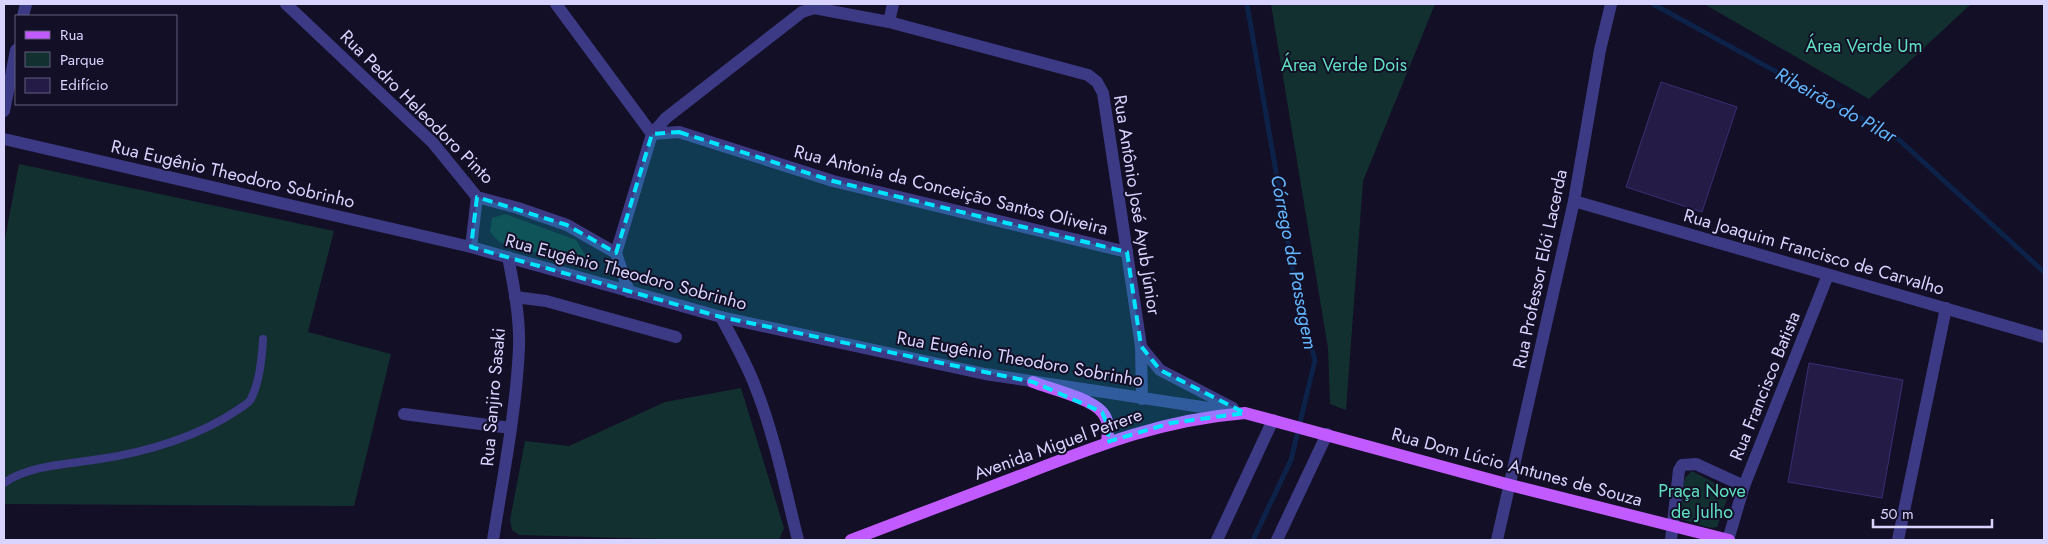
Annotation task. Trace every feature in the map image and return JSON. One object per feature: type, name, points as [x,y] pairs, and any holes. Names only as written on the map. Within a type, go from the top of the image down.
[{"type":"main road","points":[[1034,382],[1090,404],[1102,412],[1109,429],[1107,442]]},
{"type":"main road","name":"Avenida Miguel Petrere","points":[[851,540],[1107,442],[1171,423],[1204,416],[1245,413],[1278,422]]},
{"type":"main road","name":"Rua Dom Lúcio Antunes de Souza","points":[[1278,422],[1510,485],[1728,540]]},
{"type":"street","name":"Rua Pedro Heleodoro Pinto","points":[[286,4],[432,143],[477,197],[518,208],[567,226],[616,253]]},
{"type":"street","points":[[629,292],[616,253],[652,134],[666,118],[802,12],[814,8],[888,22],[893,4]]},
{"type":"street","name":"Rua Professor Elói Lacerda","points":[[1497,540],[1574,201],[1600,50],[1611,4]]},
{"type":"street","points":[[560,5],[652,134]]},
{"type":"street","name":"Rua Antônio José Ayub Júnior","points":[[888,22],[1088,75],[1097,82],[1103,93],[1141,346],[1142,399]]},
{"type":"street","points":[[4,110],[15,55]]},
{"type":"street","name":"Rua Antonia da Conceição Santos Oliveira","points":[[652,134],[679,132],[833,182],[1127,252]]},
{"type":"street","name":"Rua Eugênio Theodoro Sobrinho","points":[[4,139],[471,246],[720,317],[985,374],[1245,413]]},
{"type":"street","points":[[471,246],[477,197]]},
{"type":"street","name":"Rua Joaquim Francisco de Carvalho","points":[[1574,201],[2044,338]]},
{"type":"street","name":"Rua Sanjiro Sasaki","points":[[493,540],[511,428],[519,347],[515,297],[508,257]]},
{"type":"street","name":"Rua Francisco Batista","points":[[1728,540],[1744,486],[1828,275]]},
{"type":"street","points":[[515,297],[546,301],[676,338]]},
{"type":"street","points":[[1898,540],[1946,308]]},
{"type":"street","points":[[720,317],[742,355],[755,386],[782,470],[798,540]]},
{"type":"street","name":"Rua Antônio José Ayub Júnior","points":[[1141,346],[1160,370],[1245,413]]},
{"type":"street","points":[[404,414],[511,428]]},
{"type":"street","points":[[1217,540],[1278,422]]},
{"type":"street","points":[[1277,540],[1320,432]]},
{"type":"street","points":[[1671,540],[1674,527],[1679,470],[1682,465],[1696,464],[1744,486]]},
{"type":"lane","points":[[4,483],[53,465],[102,459],[146,448],[184,437],[222,421],[250,401],[262,362],[263,339]]},
{"type":"highlighted area","points":[[679,132],[833,181],[1127,252],[1141,346],[1160,370],[1245,413],[1171,423],[1107,442],[1109,429],[1102,412],[1033,382],[721,317],[471,247],[477,197],[567,225],[616,253],[652,134]]},
{"type":"green space","name":"Área Verde Dois","points":[[1271,4],[1435,4],[1363,181],[1346,410],[1330,404],[1328,348]]},
{"type":"green space","name":"Área Verde Um","points":[[1704,4],[1971,4],[1869,99]]},
{"type":"green space","points":[[19,164],[334,231],[308,332],[391,354],[354,506],[4,504],[4,244]]},
{"type":"green space","points":[[505,214],[576,240],[594,269],[499,242],[490,232],[492,218]]},
{"type":"green space","points":[[741,388],[784,528],[779,540],[698,540],[519,535],[512,530],[510,520],[525,441],[569,446],[665,402]]},
{"type":"green space","name":"Praça Nove de Julho","points":[[1692,471],[1730,491],[1717,527],[1711,528],[1676,518],[1674,515],[1685,478]]},
{"type":"building","points":[[1661,82],[1737,107],[1702,212],[1626,187]]},
{"type":"building","points":[[1809,363],[1903,380],[1882,498],[1788,482]]},
{"type":"waterway","name":"Córrego da Passagem","points":[[1247,4],[1299,306],[1315,360],[1291,460],[1253,540]]},
{"type":"waterway","name":"Ribeirão do Pilar","points":[[1653,4],[1897,138],[2044,272]]}]
